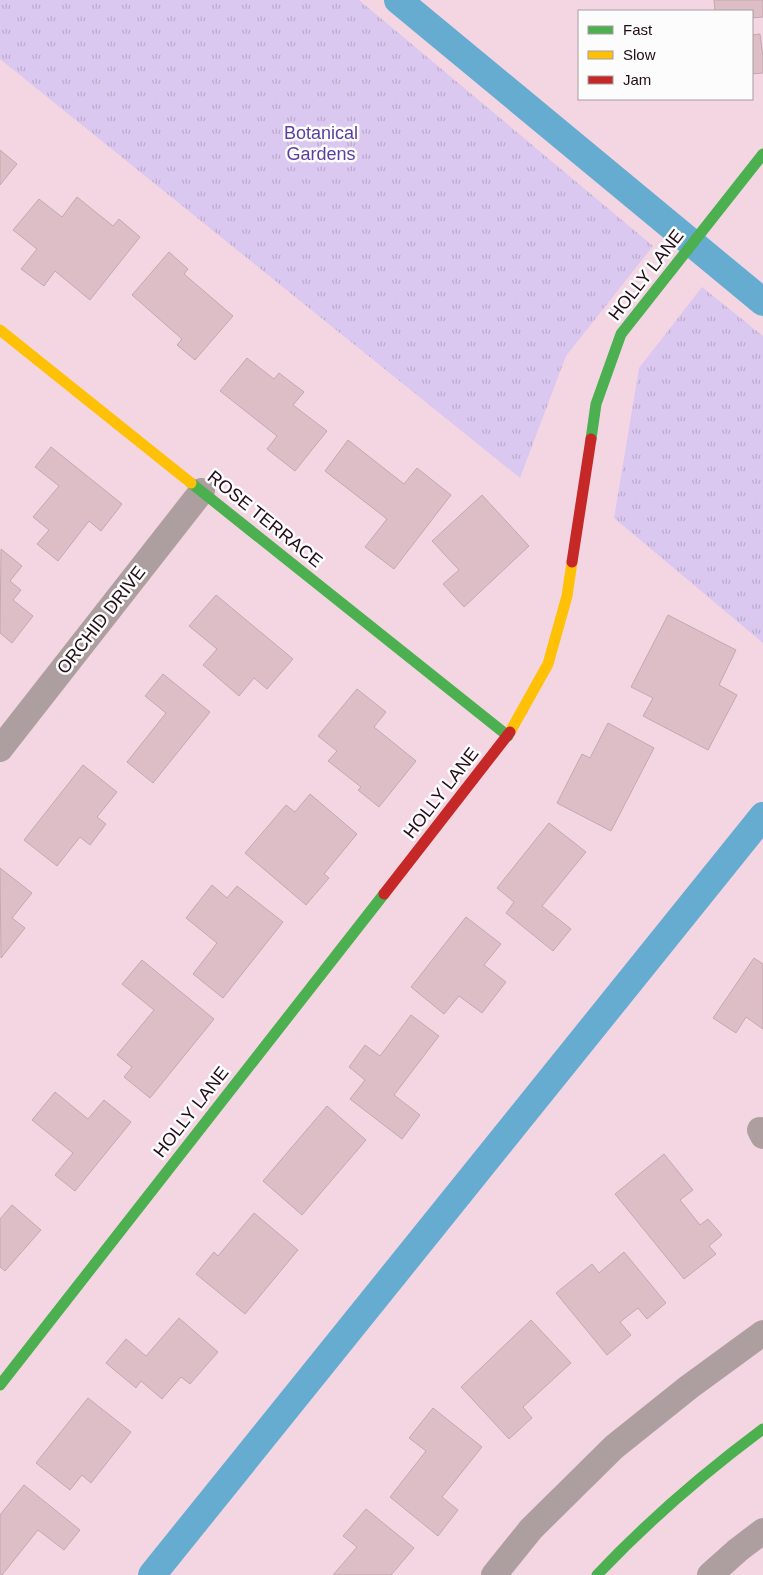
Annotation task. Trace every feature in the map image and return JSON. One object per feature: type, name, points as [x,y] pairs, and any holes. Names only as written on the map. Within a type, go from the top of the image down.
[{"type":"street","name":"HOLLY LANE","points":[[0,1385],[508,736],[548,664],[567,596],[596,404],[621,334],[763,154]]},
{"type":"street","name":"ROSE TERRACE","points":[[0,330],[508,736]]},
{"type":"street","name":"ORCHID DRIVE","points":[[0,749],[202,491]]},
{"type":"street","points":[[494,1575],[531,1529],[614,1447],[689,1387],[763,1333]]},
{"type":"street","points":[[597,1575],[627,1542],[670,1503],[763,1429]]},
{"type":"street","points":[[710,1575],[763,1531]]},
{"type":"green space","name":"Botanical Gardens","points":[[0,0],[359,0],[653,246],[566,356],[520,478],[0,59]]},
{"type":"green space","points":[[702,287],[763,336],[763,643],[614,518],[639,368]]},
{"type":"building","points":[[714,0],[763,0],[763,17],[753,18],[753,10],[715,10]]},
{"type":"building","points":[[760,34],[763,73],[753,74],[753,35]]},
{"type":"building","points":[[0,150],[17,164],[0,185]]},
{"type":"building","points":[[77,197],[113,226],[119,219],[140,237],[90,300],[55,271],[44,286],[21,269],[37,249],[13,230],[39,199],[62,217]]},
{"type":"building","points":[[169,252],[188,269],[184,274],[233,316],[195,360],[177,345],[182,339],[132,295]]},
{"type":"building","points":[[247,358],[274,379],[279,373],[304,392],[293,405],[327,431],[295,471],[267,449],[277,436],[220,391]]},
{"type":"building","points":[[348,440],[404,484],[417,468],[451,495],[394,569],[365,547],[387,519],[325,471]]},
{"type":"building","points":[[51,447],[122,504],[101,531],[89,521],[58,561],[37,544],[49,530],[33,517],[59,486],[35,467]]},
{"type":"building","points":[[482,495],[529,546],[464,607],[443,584],[459,570],[432,541]]},
{"type":"building","points":[[1,549],[22,566],[10,581],[21,590],[13,600],[33,616],[12,643],[0,633]]},
{"type":"building","points":[[216,595],[293,659],[267,689],[254,678],[239,696],[203,665],[217,649],[189,626]]},
{"type":"building","points":[[668,615],[736,650],[719,685],[737,695],[708,750],[643,716],[653,698],[631,687]]},
{"type":"building","points":[[163,674],[210,712],[153,783],[127,762],[166,713],[145,696]]},
{"type":"building","points":[[357,689],[386,712],[374,727],[416,761],[379,807],[358,790],[361,787],[328,761],[337,751],[318,736]]},
{"type":"building","points":[[608,723],[654,748],[611,831],[557,803],[582,754],[590,758]]},
{"type":"building","points":[[83,765],[117,792],[97,817],[106,824],[90,845],[80,837],[57,866],[24,840]]},
{"type":"building","points":[[310,794],[357,834],[324,874],[329,878],[306,905],[245,853],[286,805],[295,812]]},
{"type":"building","points":[[549,823],[586,852],[542,906],[571,929],[553,951],[506,913],[514,902],[497,888]]},
{"type":"building","points":[[0,868],[32,893],[12,918],[25,928],[1,958]]},
{"type":"building","points":[[212,885],[227,898],[237,886],[283,922],[223,998],[193,974],[217,943],[186,918]]},
{"type":"building","points":[[466,917],[501,944],[484,965],[506,982],[482,1013],[459,996],[444,1014],[411,987]]},
{"type":"building","points":[[754,958],[763,964],[763,1029],[746,1017],[736,1033],[713,1018]]},
{"type":"building","points":[[142,960],[214,1019],[150,1098],[124,1077],[132,1067],[117,1055],[154,1010],[122,984]]},
{"type":"building","points":[[411,1015],[439,1036],[394,1095],[420,1115],[402,1139],[350,1099],[365,1080],[349,1067],[365,1045],[380,1056]]},
{"type":"building","points":[[55,1092],[88,1119],[104,1100],[131,1122],[75,1191],[55,1175],[73,1153],[32,1120]]},
{"type":"building","points":[[327,1106],[366,1140],[302,1215],[263,1181]]},
{"type":"building","points":[[664,1154],[693,1190],[680,1200],[700,1225],[708,1219],[722,1235],[709,1246],[716,1254],[684,1279],[615,1194]]},
{"type":"building","points":[[12,1205],[41,1230],[5,1271],[0,1267],[0,1219]]},
{"type":"building","points":[[254,1213],[298,1250],[245,1314],[196,1274],[214,1252],[218,1256]]},
{"type":"building","points":[[624,1252],[666,1303],[647,1319],[638,1308],[620,1322],[631,1335],[607,1355],[556,1293],[592,1264],[599,1273]]},
{"type":"building","points":[[179,1318],[218,1352],[190,1384],[181,1377],[162,1399],[141,1381],[136,1388],[106,1363],[126,1339],[146,1356]]},
{"type":"building","points":[[531,1320],[571,1363],[523,1407],[532,1418],[509,1439],[461,1387]]},
{"type":"building","points":[[88,1398],[131,1432],[91,1483],[82,1475],[70,1490],[36,1463]]},
{"type":"building","points":[[433,1408],[482,1447],[442,1497],[458,1510],[438,1536],[390,1497],[426,1451],[409,1438]]},
{"type":"building","points":[[24,1485],[80,1530],[64,1550],[38,1530],[2,1575],[0,1575],[0,1515]]},
{"type":"building","points":[[366,1509],[414,1548],[391,1575],[333,1575],[357,1547],[343,1536]]},
{"type":"waterway","points":[[398,0],[763,302]]},
{"type":"waterway","points":[[152,1575],[763,816]]},
{"type":"traffic: fast","points":[[591,439],[596,404],[621,334],[763,154]]},
{"type":"traffic: fast","points":[[191,483],[508,736]]},
{"type":"traffic: fast","points":[[0,1385],[384,894]]},
{"type":"traffic: fast","points":[[597,1575],[677,1498],[763,1429]]},
{"type":"traffic: slow","points":[[0,330],[191,483]]},
{"type":"traffic: slow","points":[[510,732],[548,664],[567,596],[572,562]]},
{"type":"traffic: jam","points":[[572,562],[591,439]]},
{"type":"traffic: jam","points":[[384,894],[510,732]]}]
